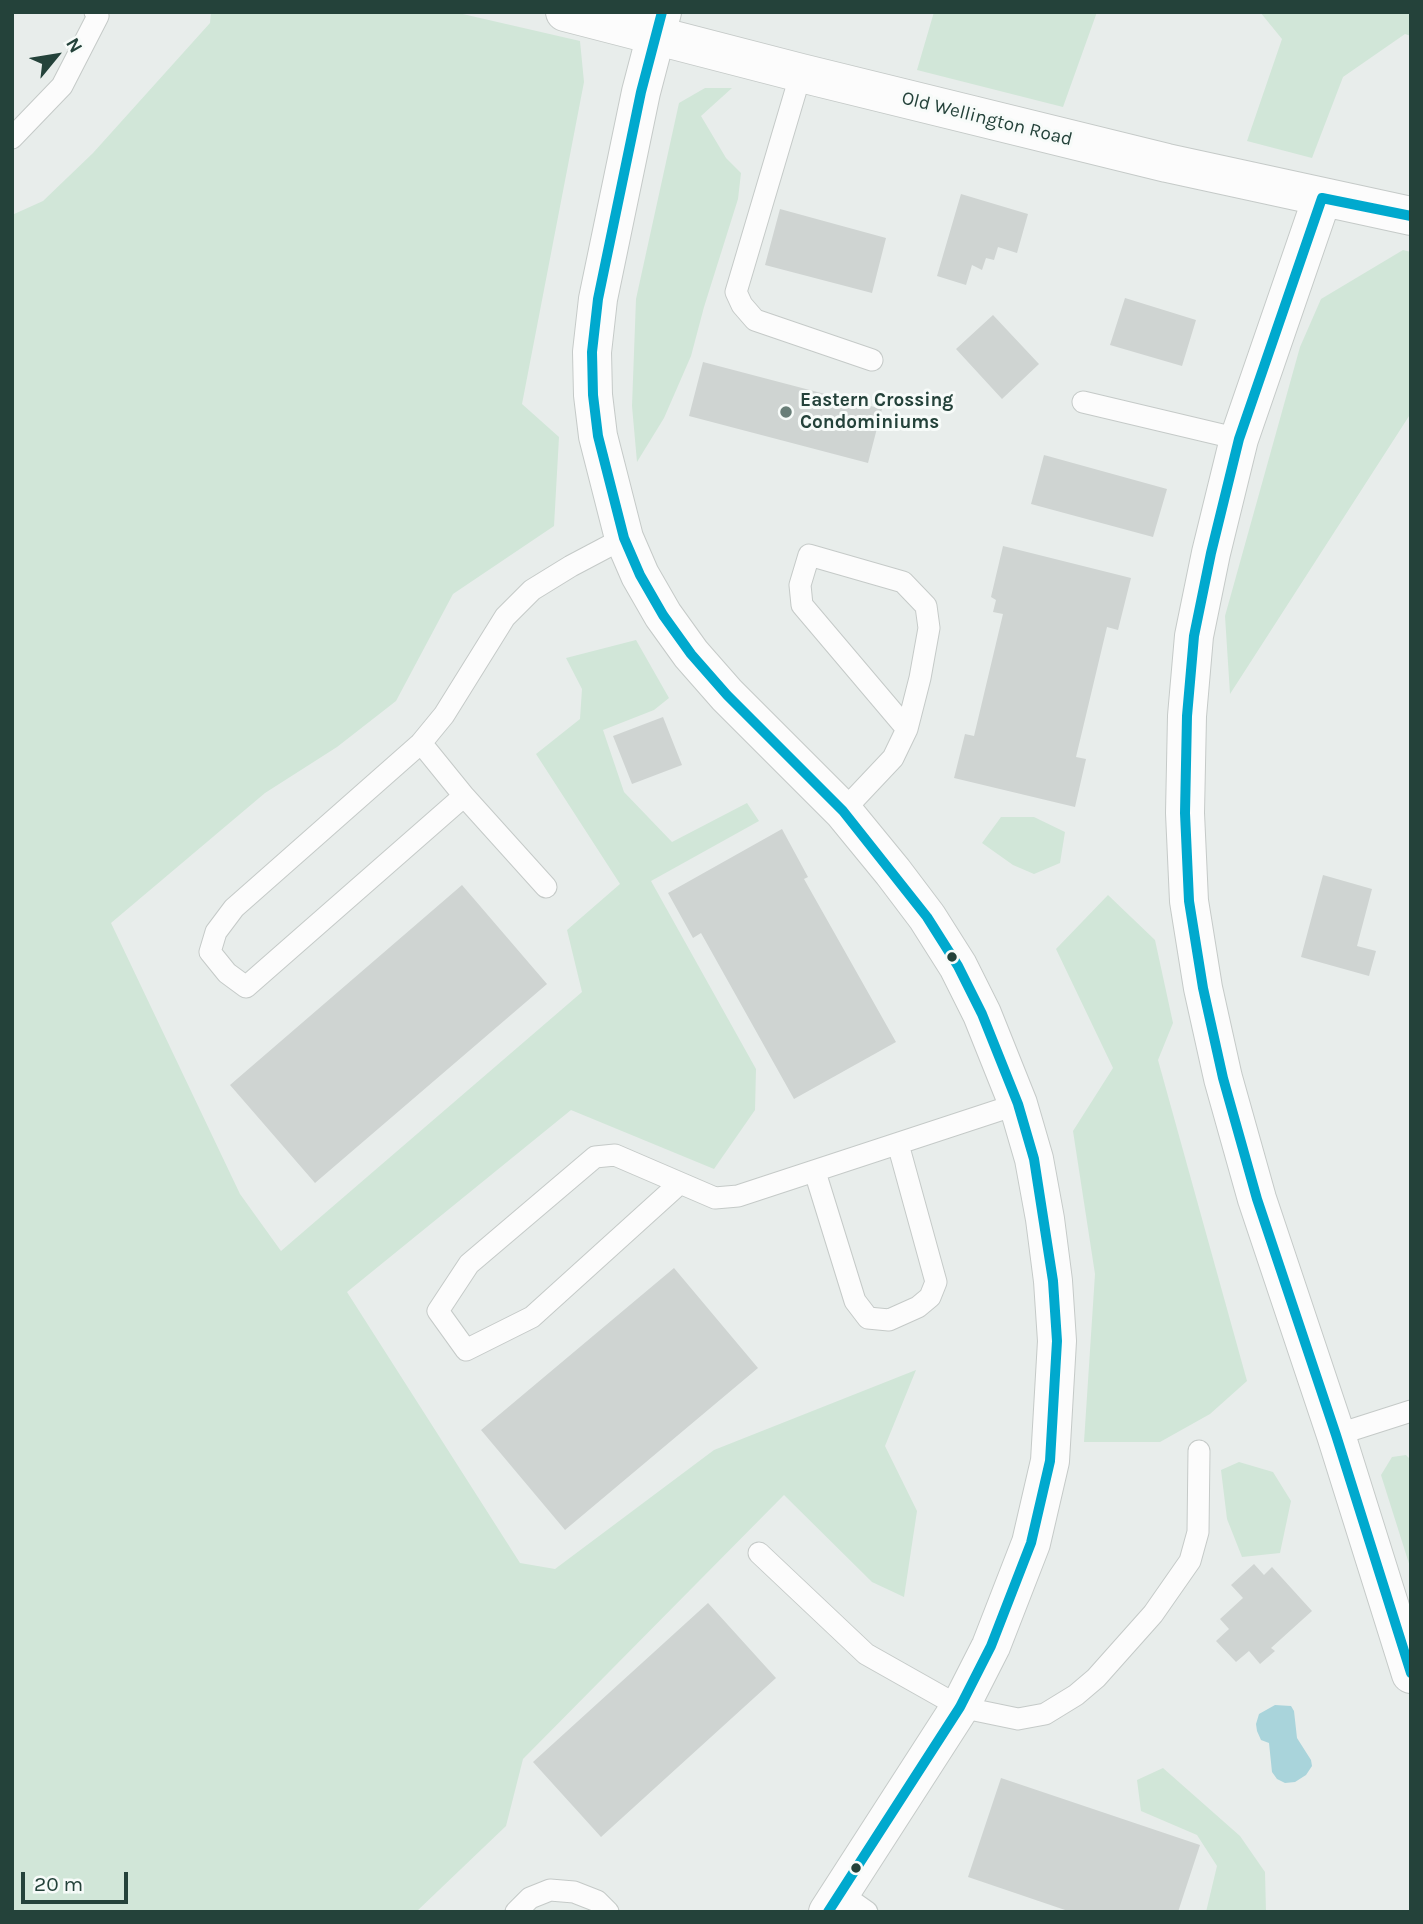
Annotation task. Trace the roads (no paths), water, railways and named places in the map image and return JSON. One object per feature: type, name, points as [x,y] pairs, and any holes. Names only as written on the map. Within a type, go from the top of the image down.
[{"type":"street","name":"Old Wellington Road","points":[[565,12],[659,24],[801,73],[1155,160],[1411,216]]},
{"type":"street","points":[[659,24],[641,92],[598,299],[592,352],[597,436],[624,538],[640,575],[663,615],[691,653],[727,695],[843,811],[921,908],[958,966],[982,1014],[1018,1104],[1036,1171],[1053,1281],[1057,1341],[1050,1461],[1031,1543],[991,1646],[960,1707],[845,1905]]},
{"type":"street","points":[[1322,198],[1239,439],[1194,636],[1187,716],[1185,813],[1189,901],[1203,988],[1223,1078],[1257,1199],[1336,1435],[1411,1674]]},
{"type":"lane","points":[[12,138],[62,86],[98,16],[95,12]]},
{"type":"lane","points":[[801,73],[736,292],[755,320],[872,359]]},
{"type":"lane","points":[[1083,402],[1239,439]]},
{"type":"lane","points":[[464,796],[246,987],[227,973],[210,952],[216,932],[234,908],[421,743],[444,715],[505,617],[514,608],[542,584],[624,538]]},
{"type":"lane","points":[[843,811],[893,758],[907,729],[929,628],[926,606],[903,582],[808,555],[800,585],[802,605],[907,729]]},
{"type":"lane","points":[[421,743],[464,796],[547,887]]},
{"type":"lane","points":[[679,1184],[532,1317],[466,1350],[438,1311],[469,1264],[595,1157],[615,1155],[715,1198],[738,1196],[1018,1104]]},
{"type":"lane","points":[[815,1172],[855,1301],[868,1318],[889,1320],[918,1307],[930,1297],[936,1282],[898,1144]]},
{"type":"lane","points":[[1336,1435],[1411,1411]]},
{"type":"lane","points":[[759,1553],[866,1654],[960,1707],[1018,1719],[1045,1714],[1076,1695],[1096,1678],[1153,1614],[1191,1561],[1198,1532],[1199,1451]]},
{"type":"lane","points":[[516,1912],[530,1898],[550,1890],[574,1892],[597,1901],[608,1912]]},
{"type":"water","points":[[1275,1705],[1291,1706],[1297,1738],[1311,1760],[1312,1766],[1306,1775],[1295,1782],[1285,1783],[1277,1779],[1272,1772],[1269,1743],[1261,1740],[1257,1731],[1259,1714]]},
{"type":"place","name":"Eastern Crossing Condominiums","points":[[786,412]]}]
